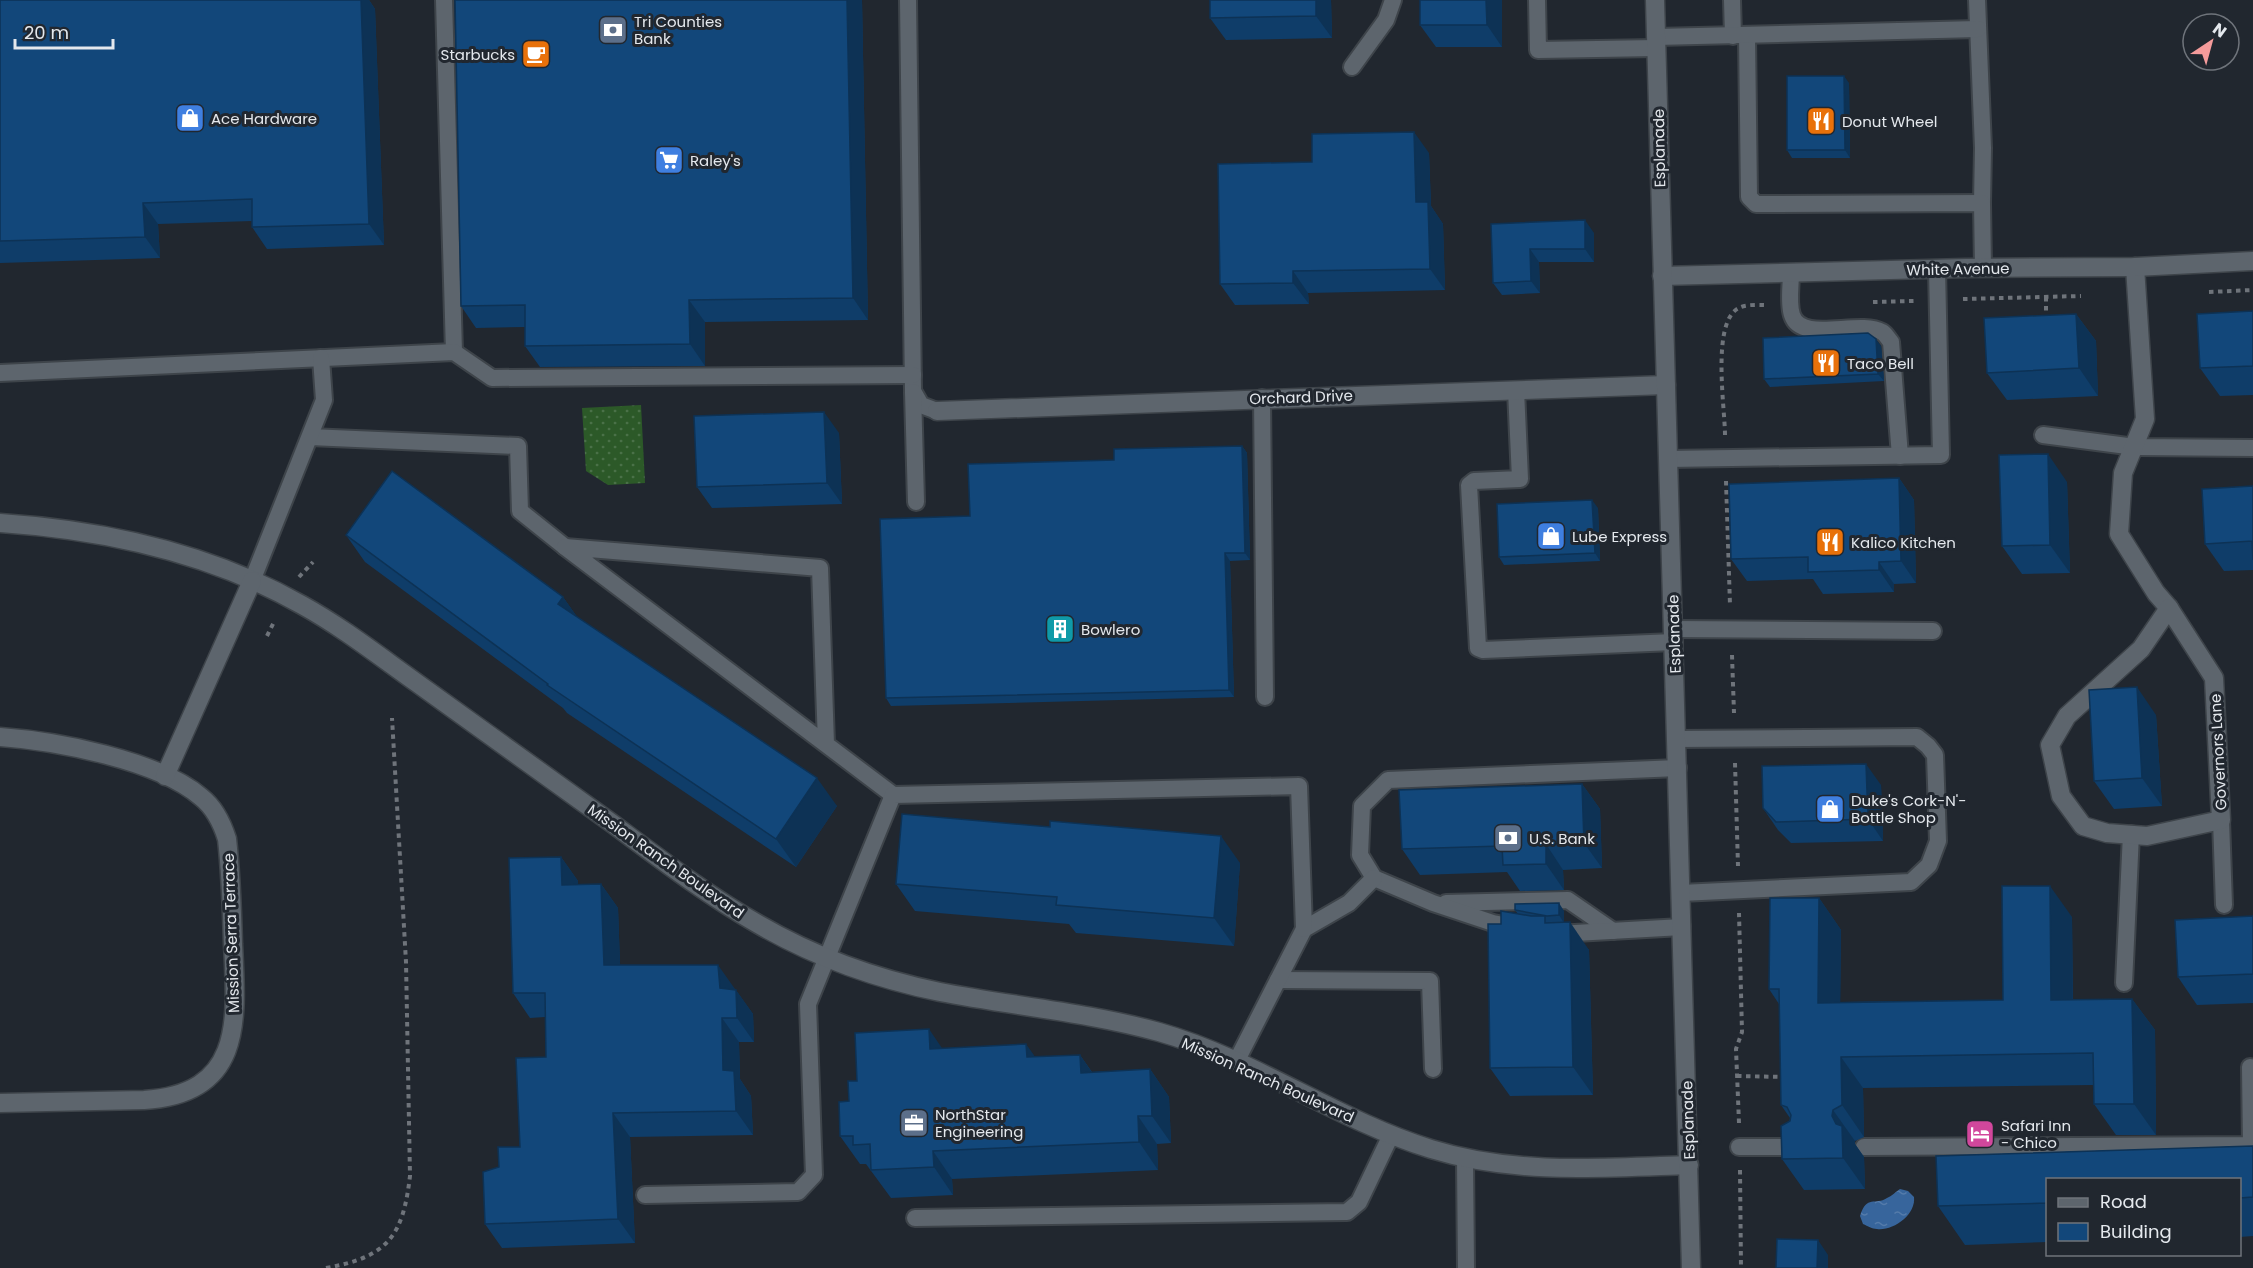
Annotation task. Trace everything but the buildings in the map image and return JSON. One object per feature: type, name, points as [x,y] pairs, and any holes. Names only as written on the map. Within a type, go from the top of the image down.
[{"type":"street","name":"Esplanade","points":[[1655,0],[1691,1268]]},
{"type":"street","name":"White Avenue","points":[[1662,276],[1983,268],[2135,267],[2253,261]]},
{"type":"street","name":"Governors Lane","points":[[2135,267],[2145,418],[2123,473],[2119,534],[2156,593],[2169,608],[2214,678],[2221,820],[2146,836],[2108,832],[2083,826],[2061,796],[2050,745],[2067,716],[2141,649],[2169,608]]},
{"type":"street","name":"Orchard Drive","points":[[937,411],[1666,385]]},
{"type":"street","name":"Mission Ranch Boulevard","points":[[0,523],[84,532],[140,542],[206,562],[299,603],[344,631],[708,893],[764,928],[826,957],[864,971],[937,991],[1094,1018],[1162,1033],[1236,1062],[1391,1135],[1464,1159],[1503,1165],[1566,1168],[1689,1165]]},
{"type":"street","points":[[165,776],[252,581]]},
{"type":"street","name":"Mission Serra Terrace","points":[[0,737],[84,749],[165,776],[201,797],[213,809],[222,823],[227,839],[235,982],[231,1040],[224,1057],[214,1072],[201,1084],[185,1093],[168,1099],[0,1103]]},
{"type":"lane","points":[[444,0],[454,352]]},
{"type":"lane","points":[[908,0],[916,502]]},
{"type":"lane","points":[[1352,68],[1386,20],[1393,0]]},
{"type":"lane","points":[[1537,0],[1538,50],[1740,36],[1978,29]]},
{"type":"lane","points":[[1732,0],[1740,36],[1749,197],[1756,204],[1982,203]]},
{"type":"lane","points":[[1977,0],[1983,148],[1983,268]]},
{"type":"lane","points":[[1668,459],[1941,455],[1937,269]]},
{"type":"lane","points":[[1791,273],[1791,314],[1796,323],[1805,329],[1869,328],[1883,332],[1891,342],[1900,456]]},
{"type":"lane","points":[[0,373],[454,352],[492,378],[913,383]]},
{"type":"lane","points":[[252,581],[324,400],[321,358]]},
{"type":"lane","points":[[913,383],[921,405],[937,411]]},
{"type":"lane","points":[[1516,390],[1520,479],[1474,481],[1469,485],[1478,648],[1483,650],[1674,636],[1933,631]]},
{"type":"lane","points":[[1262,398],[1265,697]]},
{"type":"lane","points":[[2043,435],[2135,447],[2253,448]]},
{"type":"lane","points":[[310,438],[518,446],[520,511],[893,795],[1299,786],[1304,929],[1236,1062]]},
{"type":"lane","points":[[565,547],[820,568],[826,744]]},
{"type":"lane","points":[[1676,739],[1917,737],[1935,755],[1938,841],[1929,865],[1911,882],[1681,893]]},
{"type":"lane","points":[[1678,768],[1388,780],[1362,806],[1360,855],[1374,878],[1433,903],[1493,922],[1552,934],[1682,927]]},
{"type":"lane","points":[[645,1195],[798,1192],[814,1175],[808,1004],[893,795]]},
{"type":"lane","points":[[2221,820],[2224,905]]},
{"type":"lane","points":[[2124,983],[2131,834]]},
{"type":"lane","points":[[1304,929],[1349,903],[1374,878]]},
{"type":"lane","points":[[1433,903],[1568,900],[1613,931]]},
{"type":"lane","points":[[1278,980],[1430,981],[1432,1069]]},
{"type":"lane","points":[[1864,1147],[2251,1145],[2250,1067]]},
{"type":"lane","points":[[915,1218],[1347,1212],[1359,1202],[1391,1135]]},
{"type":"lane","points":[[1739,1147],[1803,1147]]},
{"type":"lane","points":[[1464,1159],[1466,1268]]},
{"type":"path","points":[[2046,297],[2047,332]]},
{"type":"path","points":[[326,1268],[347,1264],[383,1247],[393,1236],[400,1222],[409,1185],[406,962],[392,718]]},
{"type":"path","points":[[1737,1076],[1791,1077]]},
{"type":"green space","points":[[641,405],[645,483],[608,485],[586,471],[582,408]]},
{"type":"water","points":[[1900,1189],[1908,1191],[1914,1197],[1914,1204],[1907,1216],[1883,1229],[1863,1224],[1860,1216],[1865,1205],[1883,1200]]},
{"type":"place","name":"Tri Counties Bank","points":[[613,30]]},
{"type":"place","name":"Starbucks","points":[[536,54]]},
{"type":"place","name":"Ace Hardware","points":[[190,118]]},
{"type":"place","name":"Donut Wheel","points":[[1821,121]]},
{"type":"place","name":"Raley's","points":[[669,160]]},
{"type":"place","name":"Taco Bell","points":[[1826,363]]},
{"type":"place","name":"Lube Express","points":[[1551,536]]},
{"type":"place","name":"Kalico Kitchen","points":[[1830,542]]},
{"type":"place","name":"Bowlero","points":[[1060,629]]},
{"type":"place","name":"Duke's Cork-N'- Bottle Shop","points":[[1830,809]]},
{"type":"place","name":"U.S. Bank","points":[[1508,838]]},
{"type":"place","name":"NorthStar Engineering","points":[[914,1123]]},
{"type":"place","name":"Safari Inn - Chico","points":[[1980,1134]]}]
